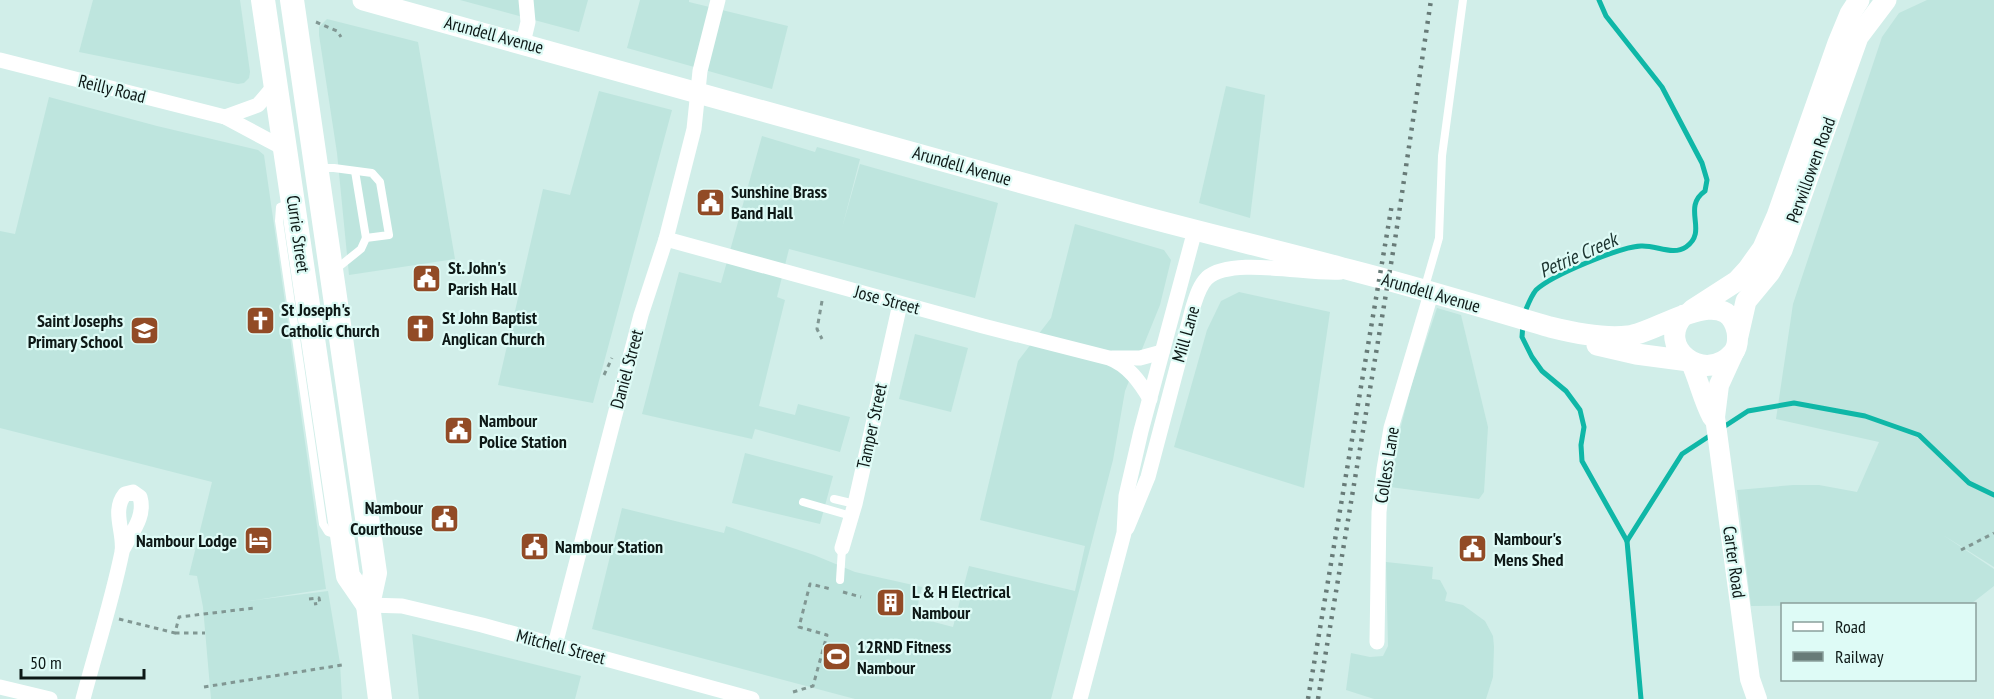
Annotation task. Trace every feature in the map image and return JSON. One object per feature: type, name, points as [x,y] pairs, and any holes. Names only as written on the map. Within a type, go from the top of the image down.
[{"type":"main road","name":"Currie Street","points":[[263,0],[294,201],[375,573],[368,605],[380,699]]},
{"type":"main road","name":"Currie Street","points":[[292,0],[332,273],[342,536],[348,576],[368,605]]},
{"type":"main road","name":"Arundell Avenue","points":[[363,0],[1195,230],[1354,271],[1571,333],[1608,348],[1690,362]]},
{"type":"main road","name":"Perwillowen Road","points":[[1687,313],[1737,281],[1763,248],[1778,216],[1840,36],[1859,0]]},
{"type":"main road","name":"Perwillowen Road","points":[[1737,345],[1746,301],[1770,272],[1782,250],[1858,37],[1886,0]]},
{"type":"main road","points":[[1706,309],[1727,314],[1734,324],[1737,345],[1725,359],[1711,365],[1701,366],[1690,362],[1682,353],[1675,335],[1678,322],[1687,313],[1706,309]]},
{"type":"main road","name":"Arundell Avenue","points":[[1571,333],[1606,337],[1635,336],[1687,313]]},
{"type":"street","points":[[523,43],[528,22],[526,0]]},
{"type":"street","name":"Daniel Street","points":[[555,645],[633,343],[666,239],[694,129],[700,71],[718,0]]},
{"type":"street","name":"Reilly Road","points":[[0,60],[225,117],[285,149]]},
{"type":"street","points":[[225,117],[258,105],[275,85]]},
{"type":"street","name":"Mill Lane","points":[[1124,533],[1126,496],[1195,230]]},
{"type":"street","name":"Jose Street","points":[[666,239],[900,304],[1109,358],[1119,362],[1130,372],[1150,399]]},
{"type":"street","name":"Mill Lane","points":[[1080,699],[1124,533],[1144,490],[1192,307],[1206,279],[1226,270],[1259,268],[1285,268],[1324,273],[1354,271]]},
{"type":"street","name":"Colless Lane","points":[[1377,642],[1379,512],[1384,469],[1391,428],[1427,292]]},
{"type":"street","name":"Tamper Street","points":[[843,549],[900,304]]},
{"type":"street","name":"Carter Road","points":[[1713,414],[1719,385],[1737,345]]},
{"type":"street","name":"Jose Street","points":[[1109,358],[1136,358],[1162,352]]},
{"type":"street","name":"Carter Road","points":[[1690,362],[1713,414],[1750,679],[1757,699]]},
{"type":"street","points":[[83,699],[122,551]]},
{"type":"street","name":"Mitchell Street","points":[[368,605],[402,606],[752,699]]},
{"type":"street","points":[[0,687],[50,699]]},
{"type":"lane","points":[[1427,292],[1439,238],[1441,165],[1462,0]]},
{"type":"lane","points":[[316,168],[372,173],[380,182],[389,235],[366,238]]},
{"type":"lane","points":[[332,273],[361,249],[366,238],[355,171]]},
{"type":"lane","points":[[294,201],[280,207],[279,221],[311,446],[323,527],[328,532],[342,536]]},
{"type":"lane","points":[[834,499],[853,510]]},
{"type":"lane","points":[[803,502],[853,510]]},
{"type":"lane","points":[[840,580],[843,549]]},
{"type":"path","points":[[311,20],[337,31],[341,37]]},
{"type":"path","points":[[822,301],[817,329],[822,339]]},
{"type":"path","points":[[604,375],[612,358]]},
{"type":"path","points":[[1961,550],[1994,533]]},
{"type":"path","points":[[793,692],[813,686],[827,635],[799,627],[810,584],[861,597]]},
{"type":"path","points":[[309,599],[320,598],[320,603],[314,604]]},
{"type":"path","points":[[175,633],[179,617],[254,608]]},
{"type":"path","points":[[117,619],[175,633],[206,633]]},
{"type":"path","points":[[204,687],[342,665]]},
{"type":"shaded area","points":[[93,0],[240,0],[249,78],[244,83],[238,84],[79,52]]},
{"type":"shaded area","points":[[460,0],[588,0],[579,32]]},
{"type":"shaded area","points":[[640,0],[689,0],[689,2],[788,26],[772,89],[627,48]]},
{"type":"shaded area","points":[[1927,0],[1994,0],[1994,567],[1943,535],[1994,569],[1994,586],[1972,603],[1781,603],[1781,606],[1751,606],[1737,490],[1819,485],[1857,492],[1879,442],[1776,419],[1793,304],[1882,37],[1899,13]]},
{"type":"shaded area","points":[[327,19],[418,42],[455,259],[349,275],[337,153],[319,35],[319,27]]},
{"type":"shaded area","points":[[1226,86],[1265,95],[1250,218],[1199,203]]},
{"type":"shaded area","points":[[599,91],[672,110],[593,403],[498,385],[543,189],[570,195]]},
{"type":"shaded area","name":"Saint Josephs Primary School","points":[[49,97],[258,150],[264,155],[326,589],[249,601],[328,591],[340,663],[342,699],[211,699],[203,607],[197,576],[189,575],[212,482],[0,428],[0,231],[15,234]]},
{"type":"shaded area","points":[[762,136],[815,152],[817,147],[860,159],[842,228],[860,164],[998,203],[975,298],[789,249],[777,297],[785,300],[759,406],[795,415],[798,404],[850,417],[840,452],[755,429],[752,439],[642,414],[679,272],[721,283]]},
{"type":"shaded area","points":[[1075,224],[1164,250],[1171,260],[1160,305],[1125,391],[1113,460],[1051,699],[855,699],[592,629],[622,508],[724,533],[726,526],[814,555],[855,572],[922,587],[915,617],[953,627],[969,566],[1075,591],[1085,546],[980,520],[1018,361],[1051,318]]},
{"type":"shaded area","points":[[1239,292],[1330,312],[1304,488],[1174,447],[1207,330],[1221,301]]},
{"type":"shaded area","points":[[1437,308],[1461,315],[1488,427],[1484,492],[1479,499],[1390,487],[1399,434],[1411,386]]},
{"type":"shaded area","points":[[915,334],[968,348],[951,412],[899,399]]},
{"type":"shaded area","points":[[745,453],[833,476],[820,524],[732,503]]},
{"type":"shaded area","points":[[1386,562],[1433,567],[1432,579],[1440,580],[1447,593],[1445,601],[1463,605],[1485,621],[1493,636],[1494,647],[1493,677],[1486,699],[1374,699],[1346,690],[1351,653],[1370,657],[1383,656],[1388,646]]},
{"type":"shaded area","points":[[412,634],[581,676],[575,699],[419,699]]},
{"type":"waterway","name":"Petrie Creek","points":[[1524,314],[1536,290],[1556,277],[1603,256],[1631,248],[1647,246],[1670,250],[1681,249],[1692,241],[1695,234],[1695,205],[1705,191],[1707,180],[1702,163],[1662,87],[1606,16],[1599,0]]},
{"type":"waterway","name":"Petrie Creek","points":[[1523,324],[1522,337],[1532,357],[1542,371],[1566,391],[1580,410],[1584,427],[1581,445],[1582,461],[1627,541],[1641,699]]},
{"type":"waterway","points":[[1722,428],[1748,411],[1794,403],[1865,416],[1919,435],[1969,483],[1994,495]]},
{"type":"waterway","points":[[1627,541],[1682,454],[1714,433]]},
{"type":"railway","points":[[1318,699],[1395,240],[1431,0]]},
{"type":"railway","points":[[1308,699],[1392,204]]},
{"type":"place","name":"Sunshine Brass Band Hall","points":[[710,202]]},
{"type":"place","name":"St. John's Parish Hall","points":[[427,278]]},
{"type":"place","name":"St Joseph's Catholic Church","points":[[260,320]]},
{"type":"place","name":"St John Baptist Anglican Church","points":[[421,328]]},
{"type":"place","name":"Saint Josephs Primary School","points":[[144,331]]},
{"type":"place","name":"Nambour Police Station","points":[[458,431]]},
{"type":"place","name":"Nambour Courthouse","points":[[444,518]]},
{"type":"place","name":"Nambour Lodge","points":[[258,541]]},
{"type":"place","name":"Nambour Station","points":[[534,547]]},
{"type":"place","name":"Nambour's Mens Shed","points":[[1473,549]]},
{"type":"place","name":"L & H Electrical Nambour","points":[[891,602]]},
{"type":"place","name":"12RND Fitness Nambour","points":[[836,657]]}]
